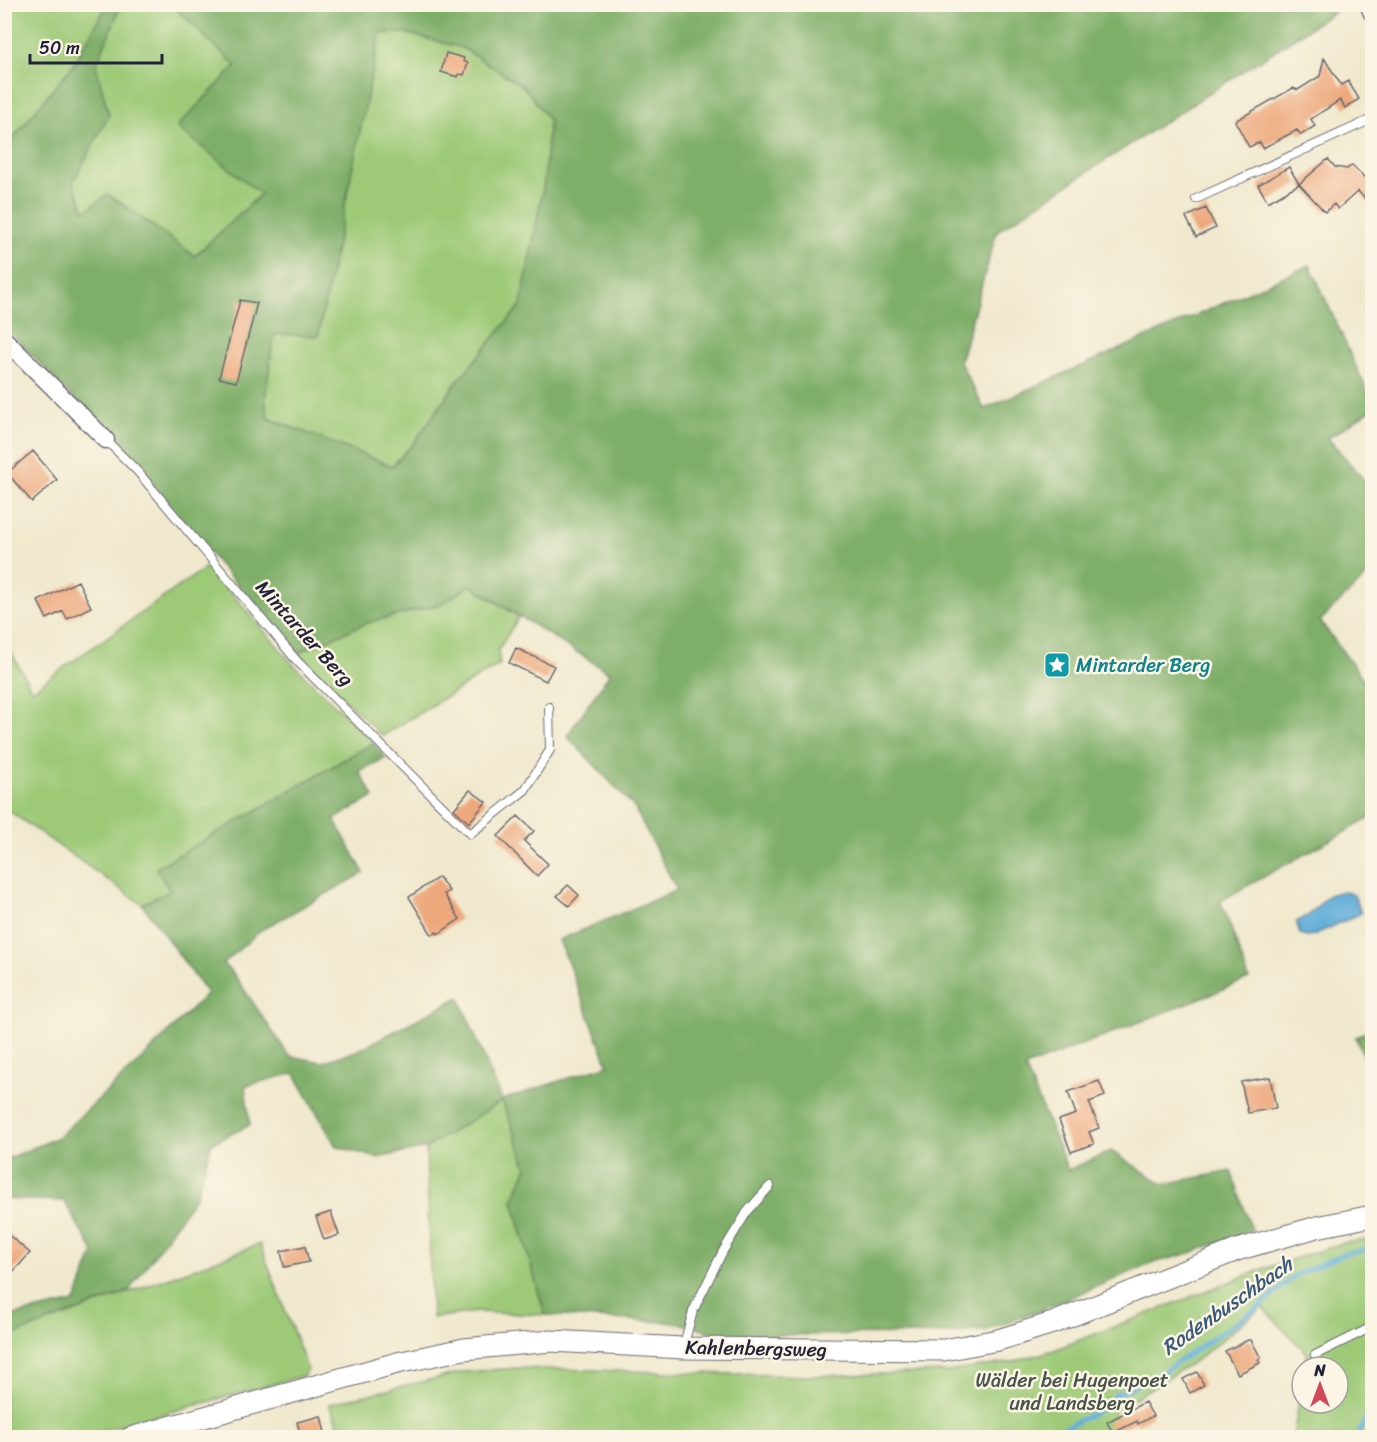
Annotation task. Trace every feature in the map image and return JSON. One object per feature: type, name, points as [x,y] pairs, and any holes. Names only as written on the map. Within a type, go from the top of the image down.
[{"type":"street","points":[[1368,4],[1372,14]]},
{"type":"street","name":"Mintarder Berg","points":[[4,339],[106,440]]},
{"type":"street","name":"Kahlenbergsweg","points":[[130,1437],[397,1363],[464,1349],[551,1341],[683,1348],[944,1350],[998,1340],[1053,1323],[1237,1250],[1317,1227],[1372,1216]]},
{"type":"lane","points":[[1196,199],[1372,119]]},
{"type":"lane","name":"Mintarder Berg","points":[[106,440],[138,472],[297,661],[470,834],[525,790],[550,750],[549,707]]},
{"type":"lane","points":[[683,1348],[693,1311],[723,1251],[747,1212],[770,1186]]},
{"type":"lane","points":[[1315,1355],[1372,1327]]},
{"type":"green space","points":[[172,4],[236,66],[177,127],[261,194],[195,256],[118,201],[85,211],[73,182],[109,115],[95,66],[121,5]]},
{"type":"green space","points":[[5,5],[107,5],[74,64],[5,148]]},
{"type":"green space","points":[[107,5],[121,5],[96,66],[109,115],[73,182],[85,211],[108,194],[195,256],[261,194],[177,127],[236,66],[172,5],[1345,5],[997,231],[960,362],[984,409],[1310,265],[1372,402],[1372,409],[1328,438],[1372,489],[1372,571],[1320,621],[1372,691],[1372,817],[1220,901],[1249,979],[1025,1067],[1068,1170],[1111,1151],[1163,1184],[1231,1171],[1252,1230],[1193,1252],[1150,1264],[1039,1311],[986,1330],[944,1334],[723,1335],[679,1323],[545,1315],[513,1201],[527,1167],[502,1101],[426,1148],[377,1158],[336,1146],[294,1073],[245,1086],[250,1125],[212,1143],[196,1196],[128,1292],[5,1338],[5,1317],[75,1302],[94,1252],[64,1201],[5,1199],[5,1160],[58,1137],[147,1054],[207,993],[142,904],[170,891],[156,868],[373,743],[386,758],[359,771],[374,797],[334,819],[364,873],[261,930],[223,964],[233,973],[289,1056],[322,1062],[359,1050],[459,997],[502,1100],[608,1065],[559,940],[677,890],[634,807],[567,736],[610,673],[470,585],[441,604],[366,623],[298,653],[216,561],[141,469],[5,327],[5,148],[74,64]],"holes":[[[380,33],[406,33],[463,48],[524,87],[549,120],[544,183],[521,305],[457,382],[414,443],[392,466],[268,418],[265,399],[274,334],[318,336]]]},
{"type":"green space","points":[[380,33],[406,33],[463,48],[524,87],[549,119],[544,183],[521,305],[457,382],[414,443],[392,466],[268,418],[265,399],[274,333],[318,335]]},
{"type":"green space","points":[[208,566],[292,663],[373,743],[157,868],[171,891],[142,904],[5,808],[4,639],[32,690]]},
{"type":"green space","points":[[470,585],[519,617],[498,650],[500,664],[382,736],[298,653],[366,623],[441,604]]},
{"type":"green space","points":[[1372,1028],[1372,1079],[1356,1037]]},
{"type":"green space","points":[[502,1100],[527,1167],[513,1201],[545,1315],[477,1312],[432,1318],[426,1148]]},
{"type":"green space","name":"Wälder bei Hugenpoet und Landsberg","points":[[1372,1239],[1372,1437],[1293,1437],[1297,1415],[1350,1415],[1350,1355],[1307,1355],[1262,1307],[1198,1359],[1113,1412],[1126,1437],[344,1438],[329,1404],[463,1372],[517,1368],[808,1376],[946,1372],[1013,1362],[1054,1350],[1263,1269],[1343,1243]]},
{"type":"green space","points":[[260,1244],[308,1370],[303,1376],[78,1437],[5,1438],[5,1338]]},
{"type":"water","points":[[1343,891],[1354,895],[1361,913],[1314,935],[1300,934],[1296,922],[1309,915],[1329,895]]},
{"type":"building","points":[[446,53],[464,58],[463,61],[468,63],[464,75],[459,74],[458,77],[441,72]]},
{"type":"building","points":[[1324,58],[1341,85],[1348,81],[1359,99],[1345,108],[1340,100],[1311,119],[1315,126],[1301,135],[1297,130],[1263,148],[1260,142],[1249,147],[1235,121],[1293,88],[1298,90],[1320,76]]},
{"type":"building","points":[[1328,159],[1335,167],[1347,169],[1352,165],[1365,178],[1372,171],[1372,207],[1358,191],[1338,209],[1334,204],[1325,212],[1299,184]]},
{"type":"building","points":[[1289,167],[1299,184],[1268,202],[1258,185]]},
{"type":"building","points":[[1206,208],[1216,228],[1196,237],[1186,217]]},
{"type":"building","points":[[240,300],[257,303],[236,382],[219,378]]},
{"type":"building","points":[[33,451],[57,480],[32,502],[7,473]]},
{"type":"building","points":[[78,581],[91,607],[67,619],[63,611],[47,619],[38,601]]},
{"type":"building","points":[[516,648],[554,666],[546,681],[509,663]]},
{"type":"building","points":[[470,790],[486,802],[469,823],[454,809]]},
{"type":"building","points":[[518,816],[534,831],[524,841],[548,864],[537,876],[498,836]]},
{"type":"building","points":[[439,877],[449,891],[444,894],[460,919],[438,934],[437,932],[432,935],[409,897]]},
{"type":"building","points":[[568,885],[579,895],[569,906],[557,896]]},
{"type":"building","points":[[1270,1077],[1276,1108],[1248,1113],[1241,1082]]},
{"type":"building","points":[[1099,1081],[1105,1096],[1089,1102],[1099,1128],[1089,1132],[1094,1144],[1071,1152],[1059,1120],[1076,1114],[1068,1092]]},
{"type":"building","points":[[331,1212],[339,1235],[324,1240],[316,1217]]},
{"type":"building","points":[[4,1231],[30,1253],[4,1282]]},
{"type":"building","points":[[305,1246],[309,1262],[284,1267],[281,1251]]},
{"type":"building","points":[[1251,1340],[1261,1358],[1258,1360],[1260,1363],[1238,1374],[1225,1351]]},
{"type":"building","points":[[1197,1372],[1204,1385],[1190,1393],[1183,1379]]},
{"type":"building","points":[[1145,1402],[1153,1416],[1113,1433],[1107,1422]]},
{"type":"building","points":[[321,1416],[326,1437],[301,1437],[297,1422]]},
{"type":"waterway","name":"Rodenbuschbach","points":[[1044,1438],[1098,1411],[1114,1396],[1160,1374],[1259,1307],[1294,1276],[1344,1254],[1372,1248]]},
{"type":"waterway","points":[[1372,1352],[1369,1357],[1372,1375]]},
{"type":"waterway","points":[[1357,1438],[1372,1406]]},
{"type":"place","name":"Mintarder Berg","points":[[1057,665]]}]
